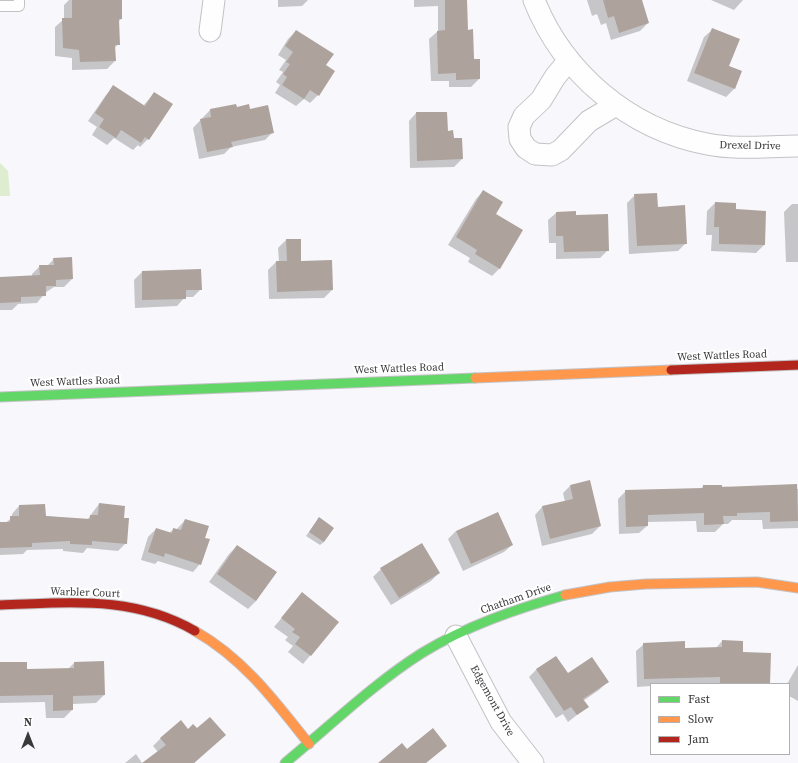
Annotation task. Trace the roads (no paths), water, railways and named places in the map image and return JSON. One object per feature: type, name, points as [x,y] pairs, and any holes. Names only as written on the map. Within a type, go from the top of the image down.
[{"type":"street","points":[[210,32],[214,0]]},
{"type":"street","name":"Drexel Drive","points":[[534,0],[554,40],[585,79],[616,105],[648,125],[680,138],[708,145],[735,147],[798,146]]},
{"type":"street","points":[[569,60],[541,100],[524,116],[519,128],[520,138],[526,148],[535,154],[552,155],[561,150],[589,121],[616,105]]},
{"type":"street","name":"West Wattles Road","points":[[0,397],[798,365]]},
{"type":"street","name":"Chatham Drive","points":[[285,763],[395,671],[424,652],[481,623],[524,607],[567,594],[610,587],[695,582],[734,582],[784,585],[798,588]]},
{"type":"street","name":"Warbler Court","points":[[0,605],[108,604],[140,608],[185,626],[229,654],[256,678],[309,744]]},
{"type":"street","name":"Edgemont Drive","points":[[456,636],[501,722],[522,751],[533,763]]},
{"type":"lane","points":[[0,6],[19,6],[19,0]]}]
